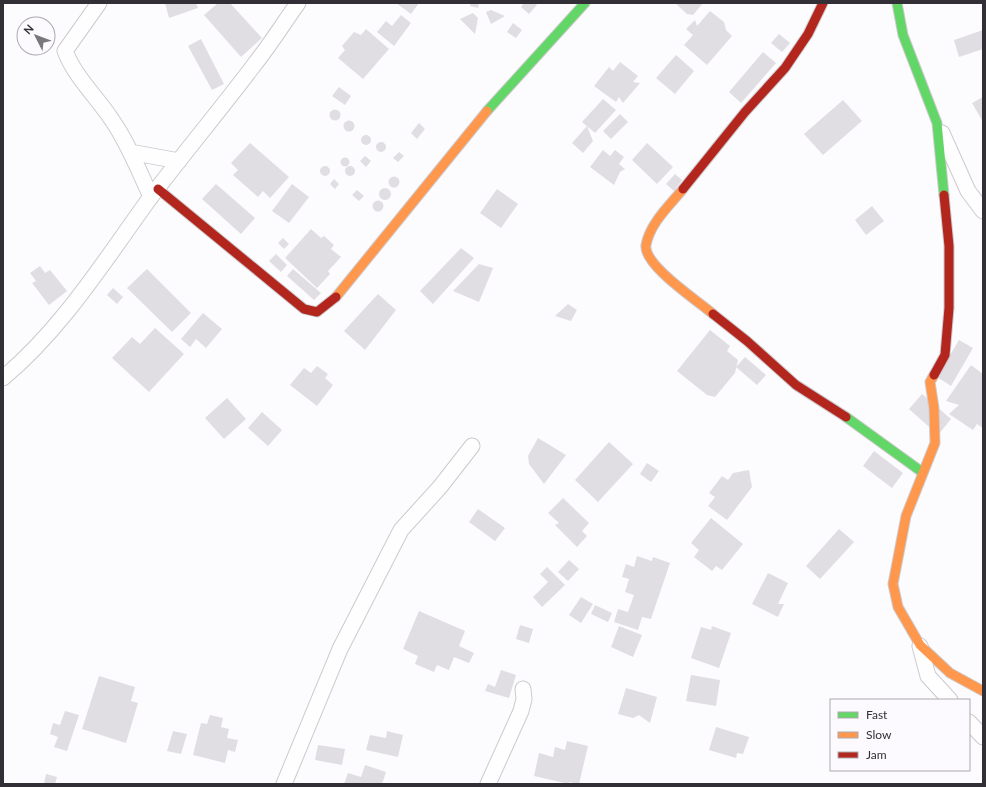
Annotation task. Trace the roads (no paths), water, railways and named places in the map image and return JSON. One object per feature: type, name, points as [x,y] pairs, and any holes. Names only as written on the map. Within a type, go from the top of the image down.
[{"type":"street","points":[[99,3],[65,51],[69,61],[78,75],[113,121],[154,193],[310,314],[318,314],[334,299],[481,118],[585,3]]},
{"type":"street","points":[[3,378],[23,361],[49,332],[179,160],[255,64],[298,3]]},
{"type":"street","points":[[823,3],[808,34],[785,68],[745,112],[656,222],[646,246],[647,255],[670,279],[747,342],[796,385],[837,411],[922,472]]},
{"type":"street","points":[[897,3],[903,35],[937,122],[968,191],[983,211]]},
{"type":"street","points":[[937,122],[949,246],[949,308],[944,354],[930,382],[934,408],[935,443],[922,472],[906,516],[900,554],[893,584],[898,607],[920,645],[928,676],[949,699]]},
{"type":"street","points":[[130,152],[179,160]]},
{"type":"street","points":[[284,784],[340,650],[401,530],[440,487],[472,446]]},
{"type":"street","points":[[920,645],[950,673],[983,691]]},
{"type":"street","points":[[488,784],[521,711],[524,699],[524,689]]},
{"type":"street","points":[[970,723],[983,738]]}]
